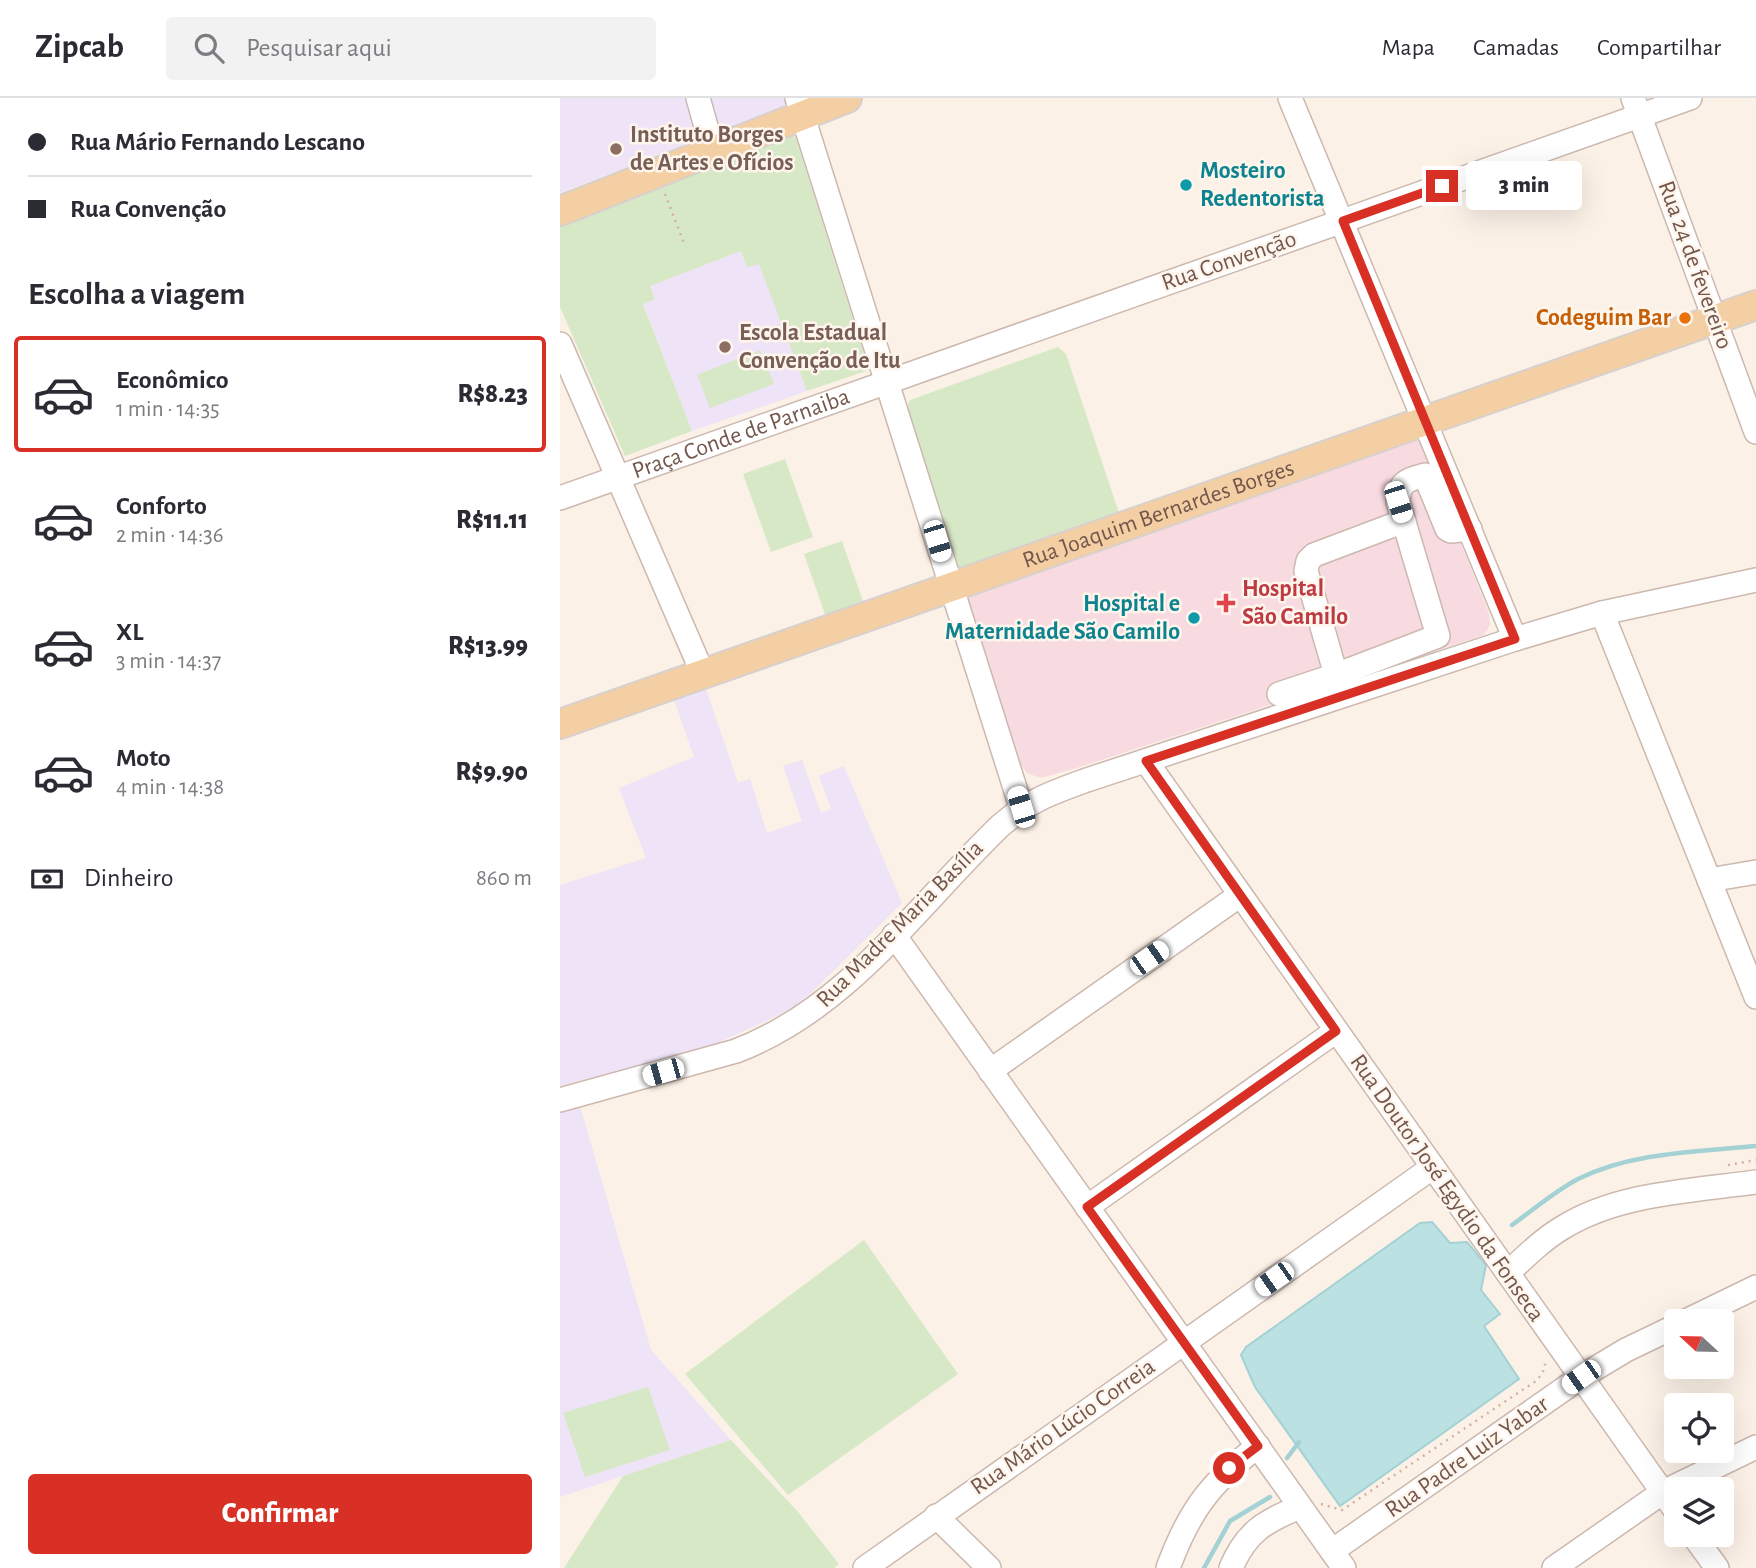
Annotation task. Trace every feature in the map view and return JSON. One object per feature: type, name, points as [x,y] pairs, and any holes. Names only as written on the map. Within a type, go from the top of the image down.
[{"type":"main road","points":[[560,211],[713,151],[800,107],[847,98]]},
{"type":"main road","name":"Rua Joaquim Bernardes Borges","points":[[560,724],[1756,305]]},
{"type":"street","points":[[698,98],[713,151]]},
{"type":"street","points":[[1290,98],[1425,422],[1435,471],[1470,530],[1515,639]]},
{"type":"street","name":"Rua Convenção","points":[[887,381],[1343,221],[1637,107],[1690,98]]},
{"type":"street","points":[[800,107],[1021,807]]},
{"type":"street","name":"Rua 24 de fevereiro","points":[[1637,107],[1756,432]]},
{"type":"street","name":"Praça Conde de Parnaiba","points":[[560,344],[617,476],[887,381]]},
{"type":"street","points":[[1279,694],[1438,636],[1398,502],[1399,490],[1405,481],[1435,471]]},
{"type":"street","points":[[560,498],[617,476],[703,674]]},
{"type":"street","points":[[1335,675],[1306,571],[1308,561],[1314,555],[1404,521]]},
{"type":"street","name":"Rua Madre Maria Basília","points":[[560,1100],[762,1042],[808,1014],[836,992],[972,853],[1021,807],[1065,788],[1515,639],[1602,613],[1756,580]]},
{"type":"street","points":[[1602,613],[1756,997]]},
{"type":"street","name":"Rua Doutor José Egydio da Fonseca","points":[[1146,761],[1663,1492]]},
{"type":"street","points":[[1709,880],[1756,872]]},
{"type":"street","points":[[990,1071],[1240,895]]},
{"type":"street","points":[[894,935],[1338,1560]]},
{"type":"street","points":[[1087,1207],[1336,1031]]},
{"type":"street","name":"Rua Mário Lúcio Correia","points":[[865,1568],[1433,1167]]},
{"type":"street","points":[[1508,1273],[1548,1237],[1580,1218],[1603,1209],[1648,1198],[1756,1182]]},
{"type":"street","points":[[1711,1309],[1756,1287]]},
{"type":"street","name":"Rua Padre Luiz Yabar","points":[[1338,1560],[1581,1377],[1626,1350],[1664,1332]]},
{"type":"street","points":[[1168,1568],[1192,1514],[1208,1491],[1229,1468],[1258,1446]]},
{"type":"street","points":[[1553,1568],[1663,1492],[1756,1447]]},
{"type":"street","points":[[1231,1568],[1241,1547],[1263,1523],[1296,1502]]},
{"type":"street","points":[[936,1516],[989,1568]]},
{"type":"street","points":[[1702,1547],[1717,1568]]},
{"type":"path","points":[[661,171],[662,184],[684,243]]},
{"type":"path","points":[[1729,1165],[1756,1160]]},
{"type":"path","points":[[1296,1502],[1342,1510],[1536,1381],[1546,1365],[1544,1356]]},
{"type":"shaded area","name":"Instituto Borges de Artes e Ofícios","points":[[560,98],[786,98],[787,101],[784,106],[560,193]]},
{"type":"shaded area","name":"Escola Estadual Convenção de Itu","points":[[741,251],[759,263],[807,391],[692,431],[643,303],[655,299],[650,286]]},
{"type":"shaded area","name":"Hospital São Camilo","points":[[1414,439],[1419,441],[1489,613],[1490,625],[1484,635],[1080,767],[1041,778],[1027,773],[1020,764],[965,593]]},
{"type":"shaded area","points":[[705,686],[738,783],[750,779],[767,833],[802,821],[783,766],[802,760],[821,813],[831,809],[819,776],[844,766],[902,903],[813,991],[793,1007],[771,1019],[706,1048],[560,1086],[560,885],[646,858],[619,788],[694,757],[673,697]]},
{"type":"shaded area","points":[[580,1106],[651,1350],[731,1440],[560,1497],[560,1111]]},
{"type":"green space","points":[[794,132],[869,370],[807,391],[759,264],[747,267],[741,251],[650,286],[655,299],[643,304],[692,431],[625,456],[560,307],[560,225]]},
{"type":"green space","points":[[1058,347],[1066,354],[1119,513],[956,572],[906,409],[910,400]]},
{"type":"green space","points":[[760,350],[774,384],[710,408],[697,375]]},
{"type":"green space","points":[[785,459],[813,537],[771,552],[743,474]]},
{"type":"green space","points":[[842,541],[866,610],[828,623],[804,554]]},
{"type":"green space","points":[[864,1240],[958,1374],[788,1495],[685,1374]]},
{"type":"green space","points":[[648,1387],[670,1450],[585,1477],[563,1413]]},
{"type":"green space","points":[[731,1440],[798,1512],[839,1564],[834,1568],[564,1568],[623,1476]]},
{"type":"water","points":[[1432,1222],[1450,1243],[1467,1242],[1486,1265],[1481,1290],[1500,1314],[1484,1326],[1519,1379],[1340,1506],[1255,1387],[1241,1355],[1246,1347],[1420,1223]]},
{"type":"waterway","points":[[1512,1225],[1578,1179],[1620,1163],[1665,1155],[1756,1146]]},
{"type":"waterway","points":[[1287,1458],[1299,1442]]},
{"type":"waterway","points":[[1204,1568],[1230,1521],[1270,1497]]},
{"type":"place","name":"Instituto Borges de Artes e Ofícios","points":[[616,149]]},
{"type":"place","name":"Mosteiro Redentorista","points":[[1186,185]]},
{"type":"place","name":"Codeguim Bar","points":[[1685,318]]},
{"type":"place","name":"Escola Estadual Convenção de Itu","points":[[725,347]]},
{"type":"place","name":"Hospital São Camilo","points":[[1226,603]]},
{"type":"place","name":"Hospital e Maternidade São Camilo","points":[[1194,618]]},
{"type":"route","points":[[1229,1468],[1258,1446],[1087,1207],[1336,1031],[1146,761],[1515,639],[1343,221],[1442,186]]}]
